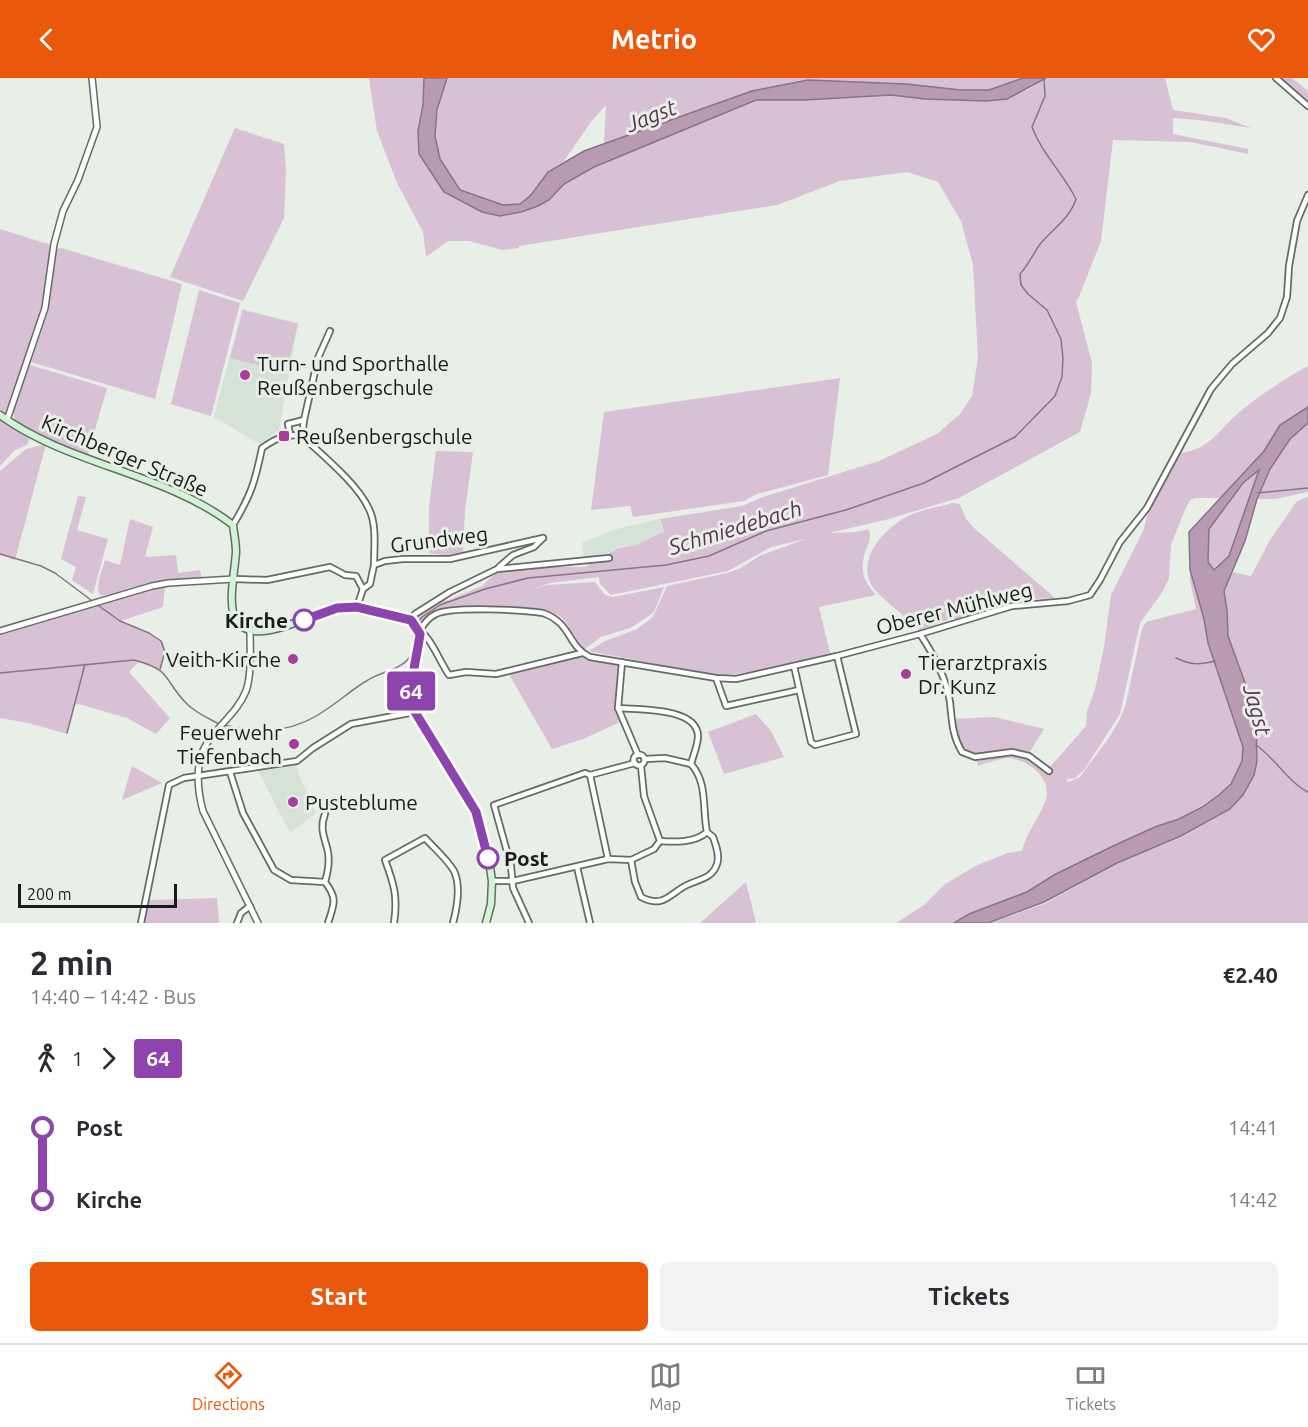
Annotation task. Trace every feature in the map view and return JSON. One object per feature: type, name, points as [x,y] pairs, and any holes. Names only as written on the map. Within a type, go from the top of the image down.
[{"type":"main road","name":"Kirchberger Straße","points":[[0,415],[42,439],[193,500],[218,513],[233,525]]},
{"type":"main road","points":[[233,525],[236,549],[233,613],[237,622],[250,630],[265,631],[282,628],[337,608],[357,607],[415,625],[419,644],[411,682],[415,712],[476,812],[489,860],[492,882],[491,904],[486,923]]},
{"type":"street","points":[[7,420],[45,308],[54,244],[63,211],[78,180],[97,127],[92,78]]},
{"type":"street","points":[[1276,78],[1308,106]]},
{"type":"street","name":"Oberer Mühlweg","points":[[582,653],[590,657],[716,678],[736,679],[837,656],[1012,606],[1068,601],[1090,595],[1101,580],[1120,542],[1147,508],[1210,389],[1232,364],[1268,333],[1280,318],[1287,297],[1289,266],[1297,221],[1308,195]]},
{"type":"street","points":[[233,525],[247,502],[255,482],[261,448],[290,434],[302,436],[318,358],[330,331]]},
{"type":"street","points":[[290,434],[288,424],[304,420]]},
{"type":"street","name":"Grundweg","points":[[302,436],[358,491],[370,510],[374,537],[374,566],[370,584],[363,589],[357,607]]},
{"type":"street","name":"Grundweg","points":[[374,566],[385,561],[403,559],[450,559],[543,538],[534,547],[513,555],[497,569]]},
{"type":"street","points":[[415,625],[416,614],[450,592],[497,569],[609,558]]},
{"type":"street","points":[[0,632],[168,583],[234,579],[267,580],[330,567],[356,576],[363,589]]},
{"type":"street","points":[[461,610],[543,613],[551,615],[564,625],[582,653],[496,674],[466,672],[449,675],[425,634],[415,625],[423,625],[436,614],[461,610]]},
{"type":"street","points":[[250,630],[247,688],[234,712],[208,740],[199,775],[198,793],[203,811],[258,923]]},
{"type":"street","points":[[920,634],[937,661],[943,676],[950,702],[953,730],[962,752],[975,757],[1012,752],[1029,756],[1049,771]]},
{"type":"street","points":[[794,666],[811,742],[815,745],[856,734],[837,656]]},
{"type":"street","points":[[622,662],[618,708],[638,755],[645,759],[665,758],[691,764],[700,777],[705,797],[703,809],[706,832],[713,837],[718,858],[717,866],[705,878],[686,885],[671,897],[649,901],[641,897],[635,882],[631,860]]},
{"type":"street","points":[[716,678],[726,706],[799,690]]},
{"type":"street","points":[[618,708],[669,712],[684,718],[696,730],[698,736],[691,764]]},
{"type":"street","points":[[141,923],[169,785],[184,778],[199,775],[297,761],[351,724],[415,712]]},
{"type":"street","points":[[635,763],[634,759],[638,755]]},
{"type":"street","points":[[645,759],[641,766],[644,796],[660,841]]},
{"type":"street","points":[[530,923],[513,888],[511,866],[494,805],[585,773],[590,775],[635,763],[641,766]]},
{"type":"street","points":[[230,772],[243,813],[274,870],[291,880],[325,882],[332,891],[335,903],[328,923]]},
{"type":"street","points":[[590,775],[608,859]]},
{"type":"street","points":[[325,814],[321,830],[328,853],[329,868],[325,882]]},
{"type":"street","points":[[660,841],[683,841],[702,836],[706,832]]},
{"type":"street","points":[[394,923],[397,905],[396,890],[385,860],[425,838],[454,870],[457,903],[453,923]]},
{"type":"street","points":[[492,882],[513,881],[608,859],[631,860],[654,849],[660,841]]},
{"type":"street","points":[[577,867],[590,923]]},
{"type":"street","points":[[237,923],[241,913],[250,906]]},
{"type":"shaded area","points":[[369,78],[424,78],[423,105],[418,131],[444,192],[482,212],[500,216],[538,206],[548,200],[570,174],[756,100],[805,100],[891,95],[925,99],[986,101],[1027,90],[1046,78],[1165,78],[1173,110],[1226,118],[1251,128],[1173,118],[1173,134],[1248,149],[1248,154],[1191,142],[1113,140],[1101,241],[1076,302],[1092,363],[1091,393],[1080,432],[959,498],[885,520],[829,533],[869,529],[870,538],[863,561],[863,573],[876,595],[819,607],[830,653],[763,670],[727,675],[701,673],[589,651],[605,641],[637,629],[653,617],[667,586],[727,573],[741,568],[759,556],[806,539],[771,547],[728,571],[611,595],[600,584],[599,577],[550,583],[530,590],[547,585],[595,582],[605,595],[613,597],[664,587],[654,612],[630,628],[601,637],[585,649],[577,642],[569,626],[561,617],[547,611],[500,607],[454,607],[435,613],[420,623],[415,619],[427,607],[444,598],[446,601],[482,586],[497,572],[539,567],[585,567],[618,548],[636,545],[664,531],[660,519],[742,506],[763,497],[879,461],[937,434],[960,414],[972,396],[978,357],[973,265],[961,221],[938,182],[907,172],[840,181],[777,205],[502,250],[469,241],[448,241],[426,257],[423,232],[397,183],[377,131]]},
{"type":"shaded area","points":[[424,78],[447,78],[437,110],[435,136],[440,159],[460,190],[503,205],[520,204],[531,195],[548,172],[584,151],[752,91],[808,80],[989,90],[1023,78],[1046,78],[1007,99],[986,101],[925,99],[891,95],[805,100],[756,100],[594,167],[564,184],[549,200],[538,206],[500,216],[482,212],[444,192],[419,154],[418,131],[423,105]]},
{"type":"shaded area","points":[[447,78],[1023,78],[989,90],[808,80],[752,91],[604,144],[606,105],[591,122],[564,161],[548,172],[531,195],[520,204],[503,205],[459,190],[442,161],[437,147],[436,127]]},
{"type":"shaded area","points":[[1279,78],[1292,78],[1308,91],[1308,103]]},
{"type":"shaded area","points":[[235,128],[284,144],[286,169],[284,218],[243,301],[170,277]]},
{"type":"shaded area","points":[[0,229],[51,245],[44,297],[29,348],[5,413],[0,410]]},
{"type":"shaded area","points":[[61,248],[182,284],[155,399],[31,362],[48,313],[56,249]]},
{"type":"shaded area","points":[[199,290],[240,303],[211,416],[171,404]]},
{"type":"shaded area","name":"Reußenbergschule","points":[[242,309],[298,323],[279,430],[260,444],[214,417]]},
{"type":"shaded area","points":[[243,310],[298,324],[286,372],[230,358]]},
{"type":"shaded area","points":[[30,365],[107,388],[88,454],[43,436],[15,421],[13,411]]},
{"type":"shaded area","points":[[1308,366],[1308,407],[1280,425],[1264,451],[1220,498],[1190,500],[1171,545],[1169,579],[1140,623],[1120,714],[1084,770],[1075,778],[1066,779],[1068,782],[1080,777],[1119,721],[1125,707],[1142,629],[1146,622],[1196,609],[1190,570],[1204,619],[1208,643],[1243,747],[1242,761],[1231,784],[1219,795],[1179,819],[1113,846],[1054,875],[1027,892],[969,914],[954,923],[896,923],[924,905],[944,885],[975,866],[1008,853],[1022,851],[1046,799],[1046,784],[1037,772],[1024,762],[1006,758],[978,766],[976,758],[959,745],[952,719],[994,717],[1044,729],[1028,755],[1049,768],[1086,726],[1087,711],[1095,689],[1104,647],[1111,595],[1178,453],[1199,448],[1207,443],[1250,404]]},
{"type":"shaded area","points":[[840,378],[828,475],[757,494],[744,501],[633,517],[630,506],[591,510],[604,412]]},
{"type":"shaded area","points":[[1308,407],[1308,423],[1290,439],[1270,469],[1257,499],[1245,541],[1224,591],[1228,636],[1256,719],[1257,762],[1254,775],[1243,795],[1230,809],[1181,836],[1117,863],[1044,902],[988,923],[954,923],[969,914],[1027,892],[1054,875],[1113,846],[1179,819],[1202,807],[1231,784],[1242,761],[1243,747],[1208,643],[1204,619],[1190,570],[1189,532],[1264,451],[1280,425]],"holes":[[[1259,470],[1229,556],[1214,570],[1208,562],[1209,529],[1243,483]]]},
{"type":"shaded area","points":[[0,418],[30,438],[27,445],[15,450],[0,466]]},
{"type":"shaded area","points":[[1308,423],[1308,492],[1275,499],[1257,499],[1284,447]]},
{"type":"shaded area","points":[[46,444],[15,560],[0,555],[0,471],[26,449]]},
{"type":"shaded area","points":[[436,451],[473,452],[465,510],[463,552],[446,555],[429,553],[429,507]]},
{"type":"shaded area","points":[[1260,469],[1229,557],[1214,571],[1208,562],[1209,529],[1243,483]]},
{"type":"shaded area","points":[[78,496],[86,497],[77,530],[108,539],[93,594],[72,580],[76,567],[61,559]]},
{"type":"shaded area","points":[[1308,497],[1308,923],[990,923],[1044,904],[1116,864],[1182,837],[1231,809],[1243,795],[1254,776],[1258,762],[1256,719],[1228,636],[1224,591],[1233,572],[1251,576],[1270,540],[1297,501]]},
{"type":"shaded area","points":[[952,503],[960,504],[966,519],[974,528],[1055,598],[1031,599],[950,619],[920,630],[882,597],[872,586],[868,575],[871,553],[877,543],[893,526],[912,514]]},
{"type":"shaded area","points":[[130,519],[153,527],[145,557],[176,555],[178,573],[200,570],[202,579],[161,582],[109,595],[100,595],[99,582],[105,560],[120,565]]},
{"type":"shaded area","points":[[659,519],[664,530],[636,545],[618,547],[602,557],[584,561],[582,543],[613,530]]},
{"type":"shaded area","points":[[165,586],[163,607],[121,621],[163,642],[165,651],[161,670],[138,662],[129,672],[170,718],[156,734],[127,718],[79,704],[75,705],[67,734],[0,718],[0,635]]},
{"type":"shaded area","points":[[575,656],[619,665],[615,703],[620,722],[583,739],[552,749],[510,676],[513,671]]},
{"type":"shaded area","points":[[756,714],[771,731],[784,757],[724,774],[708,732]]},
{"type":"shaded area","points":[[132,766],[162,783],[122,800]]},
{"type":"shaded area","name":"Pusteblume","points":[[295,766],[316,813],[290,833],[258,771]]},
{"type":"shaded area","points":[[746,882],[756,923],[700,923]]},
{"type":"shaded area","points":[[217,898],[219,923],[144,923],[149,900]]},
{"type":"waterway","name":"Schmiedebach","points":[[417,623],[440,605],[485,589],[528,578],[666,565],[709,556],[766,531],[846,510],[924,483],[1015,437],[1055,396],[1062,377],[1061,339],[1047,310],[1021,285],[1020,274],[1041,243],[1070,212],[1076,199],[1041,146],[1032,127],[1045,96],[1044,78]]},
{"type":"waterway","points":[[1258,493],[1308,488]]},
{"type":"waterway","points":[[0,554],[41,566],[55,573],[91,600]]},
{"type":"waterway","points":[[99,606],[120,621],[149,633],[161,641],[165,652],[160,669]]},
{"type":"waterway","name":"Schmiedebach","points":[[224,725],[253,730],[279,729],[317,716],[363,683],[405,662],[412,651],[414,627]]},
{"type":"waterway","points":[[1176,658],[1195,664],[1215,661]]},
{"type":"waterway","name":"Schmiedebach","points":[[0,673],[134,660],[162,672],[179,696],[191,707],[219,724]]},
{"type":"waterway","points":[[67,733],[85,664]]},
{"type":"waterway","name":"Jagst","points":[[1256,745],[1295,783],[1308,792]]},
{"type":"bus line","name":"64","points":[[304,620],[337,608],[357,607],[411,620],[418,627],[419,644],[411,682],[415,712],[476,812],[488,858]]},
{"type":"place","name":"Turn- und Sporthalle Reußenbergschule","points":[[245,375]]},
{"type":"place","name":"Reußenbergschule","points":[[284,436]]},
{"type":"place","name":"Kirche","points":[[304,620]]},
{"type":"place","name":"Veith-Kirche","points":[[293,659]]},
{"type":"place","name":"Tierarztpraxis Dr. Kunz","points":[[906,674]]},
{"type":"place","name":"Feuerwehr Tiefenbach","points":[[294,744]]},
{"type":"place","name":"Pusteblume","points":[[293,802]]},
{"type":"place","name":"Post","points":[[488,858]]}]
